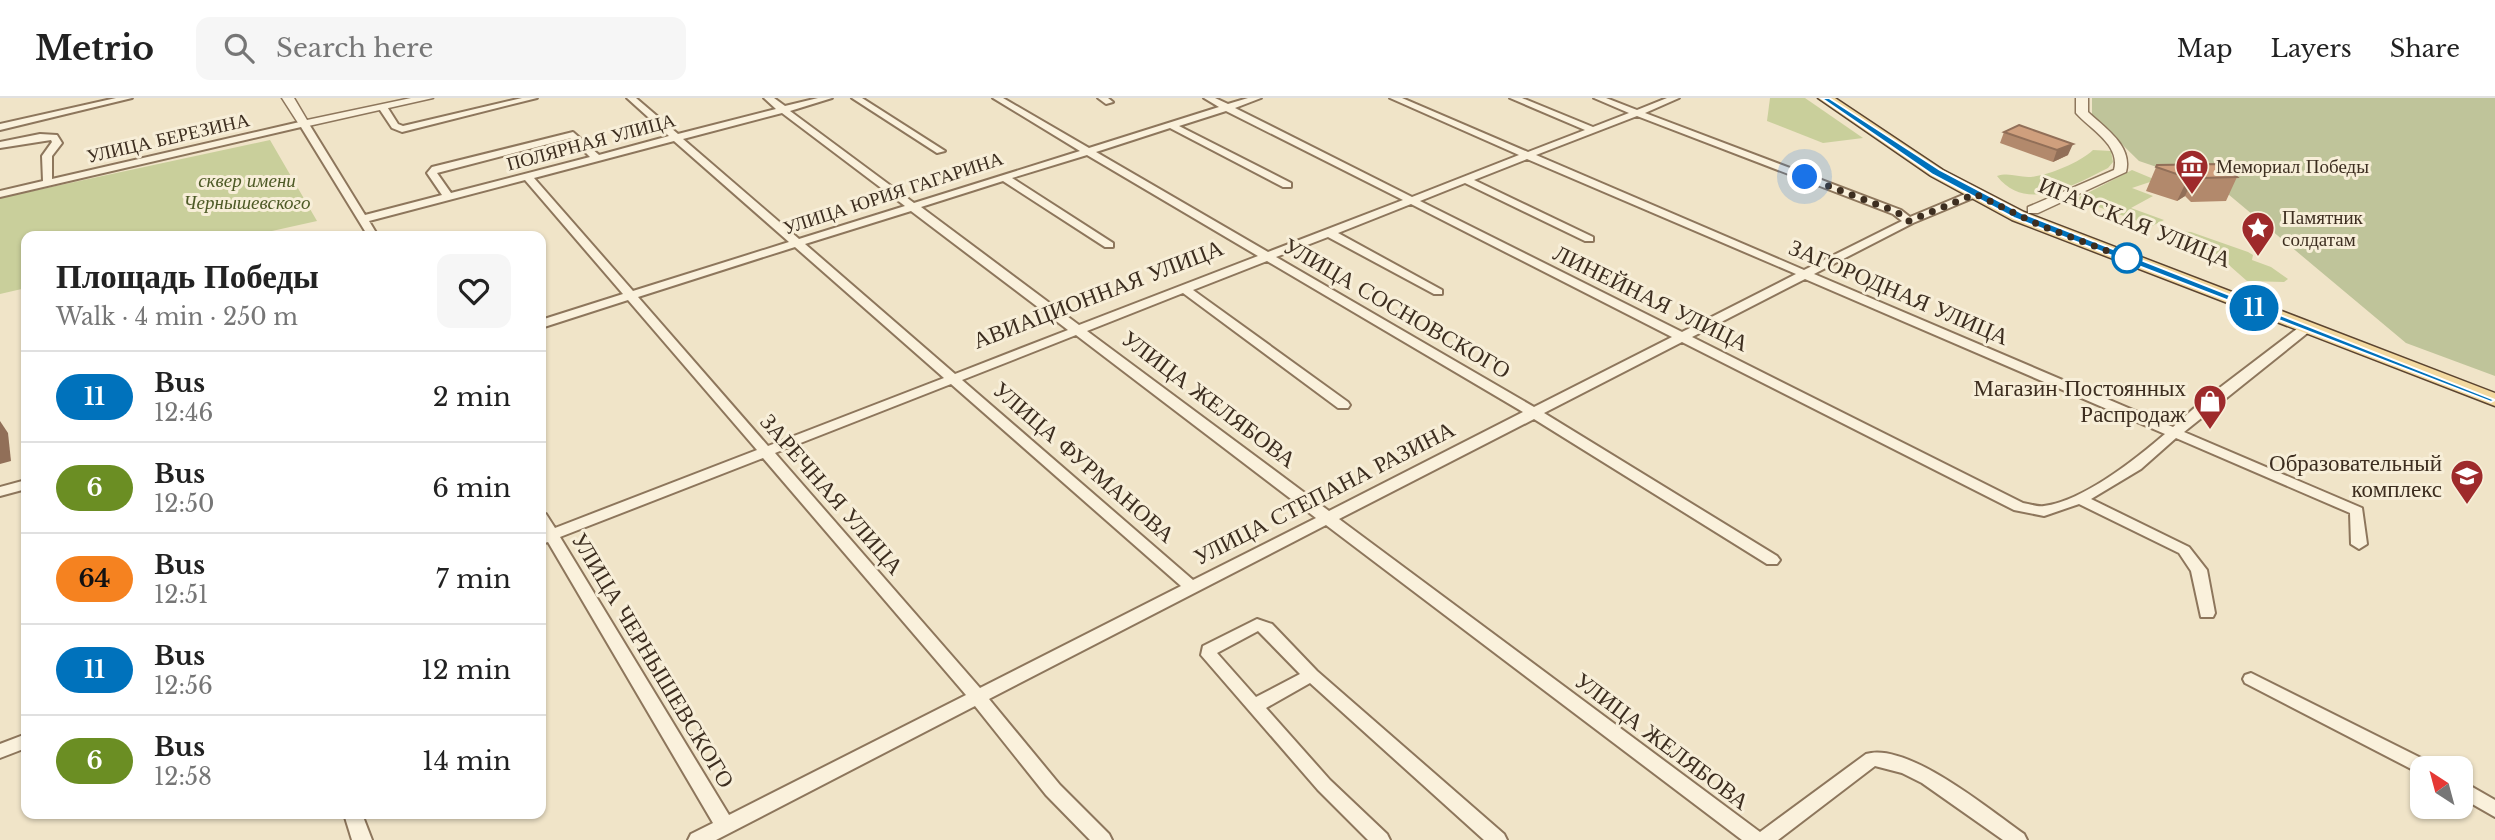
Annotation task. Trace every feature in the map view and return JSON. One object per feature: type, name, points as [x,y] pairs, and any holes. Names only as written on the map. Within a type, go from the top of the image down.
[{"type":"main road","name":"ИГАРСКАЯ УЛИЦА","points":[[1825,98],[1937,173],[2039,225],[2495,400]]},
{"type":"main road","name":"ИГАРСКАЯ УЛИЦА","points":[[1846,98],[1994,189],[2034,210],[2495,387]]},
{"type":"street","points":[[0,127],[128,98]]},
{"type":"street","points":[[288,98],[370,231]]},
{"type":"street","name":"УЛИЦА БЕРЕЗИНА","points":[[0,194],[427,98]]},
{"type":"street","points":[[383,107],[395,126],[402,129],[533,98]]},
{"type":"street","name":"УЛИЦА ФУРМАНОВА","points":[[631,98],[1190,586]]},
{"type":"street","name":"УЛИЦА ЖЕЛЯБОВА","points":[[768,98],[1756,840]]},
{"type":"street","name":"ПОЛЯРНАЯ УЛИЦА","points":[[363,219],[828,98]]},
{"type":"street","points":[[856,98],[940,151]]},
{"type":"street","name":"УЛИЦА СОСНОВСКОГО","points":[[997,98],[1534,413],[1772,560]]},
{"type":"street","name":"ЛИНЕЙНАЯ УЛИЦА","points":[[1208,98],[2019,508],[2045,511],[2080,499],[2136,466],[2267,355],[2306,328]]},
{"type":"street","name":"УЛИЦА ЮРИЯ ГАГАРИНА","points":[[546,322],[1257,98]]},
{"type":"street","name":"ЗАГОРОДНАЯ УЛИЦА","points":[[1394,98],[2357,512],[2358,544]]},
{"type":"street","points":[[1514,98],[1591,129]]},
{"type":"street","points":[[1598,98],[1897,212],[1909,221]]},
{"type":"street","name":"АВИАЦИОННАЯ УЛИЦА","points":[[546,537],[949,378],[1675,98]]},
{"type":"street","points":[[2034,210],[2120,172],[2123,166],[2121,153],[2082,113],[2082,98]]},
{"type":"street","points":[[1171,125],[1287,185]]},
{"type":"street","points":[[448,197],[432,173],[435,169],[573,135],[597,158]]},
{"type":"street","points":[[0,145],[54,137],[57,143],[50,148],[45,162],[48,183]]},
{"type":"street","name":"ЗАРЕЧНАЯ УЛИЦА","points":[[528,177],[576,229],[629,296],[977,696],[1053,790],[1102,840]]},
{"type":"street","points":[[1005,177],[1109,245]]},
{"type":"street","points":[[1465,180],[1589,239]]},
{"type":"street","name":"УЛИЦА СТЕПАНА РАЗИНА","points":[[698,840],[1190,586],[1909,221],[1975,194]]},
{"type":"street","points":[[1328,232],[1438,292]]},
{"type":"street","points":[[1185,289],[1343,405]]},
{"type":"street","points":[[0,492],[21,486]]},
{"type":"street","points":[[2080,499],[2184,550],[2199,570],[2207,612]]},
{"type":"street","name":"УЛИЦА ЧЕРНЫШЕВСКОГО","points":[[546,537],[725,826]]},
{"type":"street","points":[[1380,840],[1324,785],[1209,655],[1209,650],[1257,625],[1262,625],[1311,675],[1497,840]]},
{"type":"street","points":[[1256,705],[1311,675]]},
{"type":"street","points":[[2250,679],[2410,760]]},
{"type":"street","points":[[0,751],[21,743]]},
{"type":"street","points":[[1764,840],[1872,759],[1894,761],[1912,768],[2017,840]]},
{"type":"street","points":[[2473,795],[2495,808]]},
{"type":"street","points":[[356,819],[362,840]]},
{"type":"green space","points":[[1770,98],[1805,98],[1863,138],[1823,143],[1767,121]]},
{"type":"green space","points":[[2092,98],[2495,98],[2495,376],[2406,343],[2222,189],[2139,161],[2092,115]]},
{"type":"green space","name":"сквер имени Чернышевского","points":[[270,140],[317,221],[272,231],[21,231],[21,289],[0,294],[0,198]]},
{"type":"green space","points":[[2093,150],[2111,151],[2113,162],[2108,168],[2066,188],[2036,194],[2022,193],[2009,187],[1997,176],[2031,177],[2046,174],[2072,164]]},
{"type":"green space","points":[[2132,170],[2156,180],[2132,188],[2153,196],[2131,208],[2164,220],[2152,226],[2076,199]]},
{"type":"green space","points":[[2175,231],[2191,232],[2248,252],[2253,255],[2252,260],[2271,267],[2288,279],[2284,282],[2247,281],[2213,251],[2169,235]]},
{"type":"building","points":[[2019,125],[2073,144],[2057,150],[2004,132]]},
{"type":"building","points":[[2221,164],[2237,177],[2202,178],[2196,172],[2188,178],[2156,167],[2157,165]]},
{"type":"bus line","name":"11","points":[[1826,98],[1937,173],[2018,216],[2495,400]]},
{"type":"place","name":"Мемориал Победы","points":[[2192,196]]},
{"type":"place","name":"Памятник солдатам","points":[[2258,258]]},
{"type":"place","name":"Магазин Постоянных Распродаж","points":[[2210,431]]},
{"type":"place","name":"Образовательный комплекс","points":[[2467,506]]},
{"type":"route","points":[[1805,177],[1897,212],[1909,221],[1963,196],[1975,194],[2039,225],[2134,261],[2127,258]]}]
